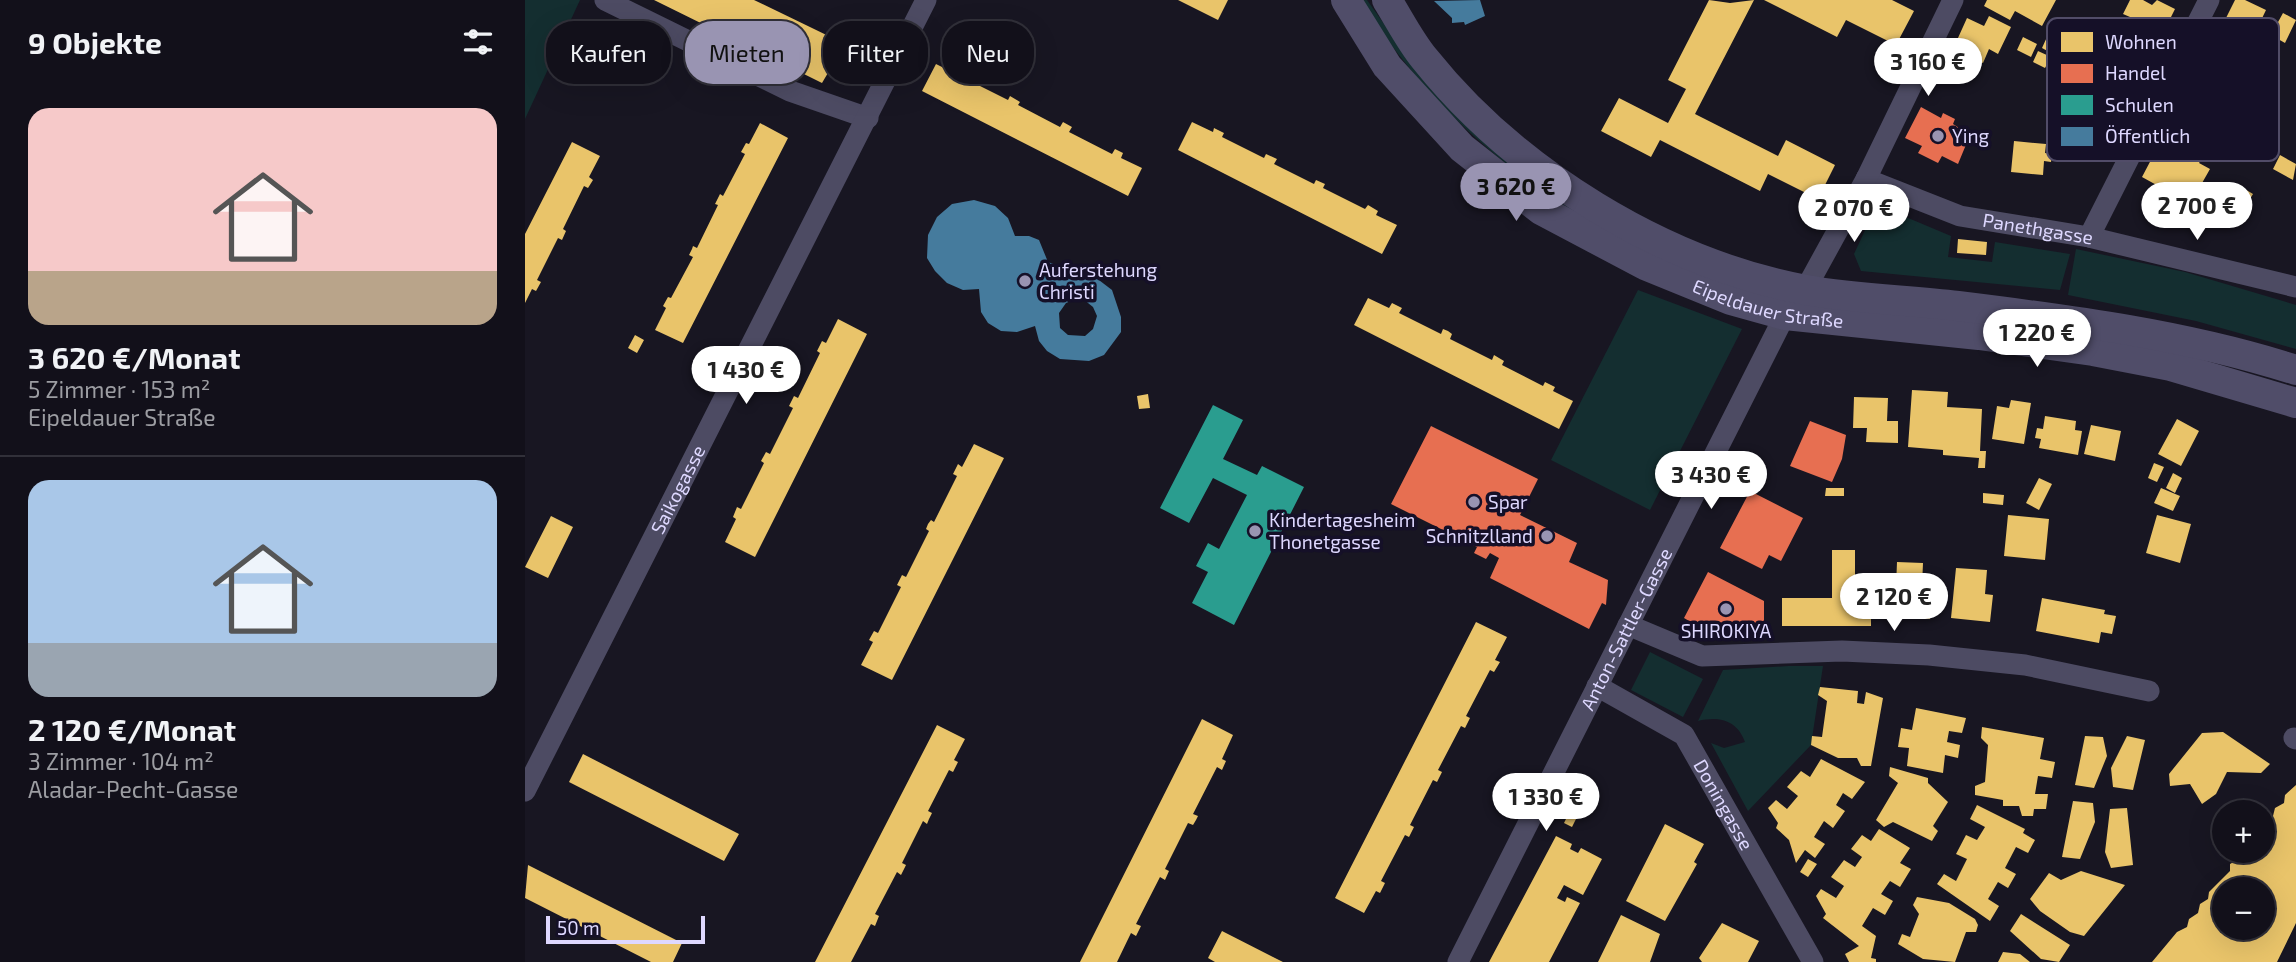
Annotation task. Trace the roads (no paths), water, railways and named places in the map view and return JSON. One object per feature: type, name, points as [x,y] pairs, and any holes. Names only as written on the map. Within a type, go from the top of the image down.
[{"type":"main road","name":"Eipeldauer Straße","points":[[1346,0],[1387,66],[1462,148],[1541,211],[1645,265],[1731,299],[1785,315],[1979,335],[2093,351],[2182,369],[2296,403]]},
{"type":"main road","name":"Eipeldauer Straße","points":[[1387,0],[1423,58],[1490,128],[1553,180],[1638,231],[1720,265],[1805,290],[2091,324],[2187,341],[2296,370]]},
{"type":"street","points":[[605,0],[790,91],[868,117]]},
{"type":"street","name":"Saikogasse","points":[[525,791],[926,0]]},
{"type":"street","name":"Anton-Sattler-Gasse","points":[[1458,962],[1785,315],[1805,290],[1866,178],[1953,0]]},
{"type":"street","points":[[2200,18],[2209,0]]},
{"type":"street","points":[[2089,237],[2127,161]]},
{"type":"street","name":"Panethgasse","points":[[1866,178],[1960,216],[2089,237],[2296,287]]},
{"type":"street","points":[[1628,625],[1702,656],[1842,652],[1929,655],[2025,665],[2149,691]]},
{"type":"street","name":"Doningasse","points":[[1597,686],[1684,735],[1812,962]]},
{"type":"place","name":"Ying","points":[[1938,136]]},
{"type":"place","name":"Auferstehung Christi","points":[[1025,281]]},
{"type":"place","name":"Spar","points":[[1474,502]]},
{"type":"place","name":"Kindertagesheim Thonetgasse","points":[[1255,531]]},
{"type":"place","name":"Schnitzlland","points":[[1547,536]]},
{"type":"place","name":"SHIROKIYA","points":[[1726,609]]}]
